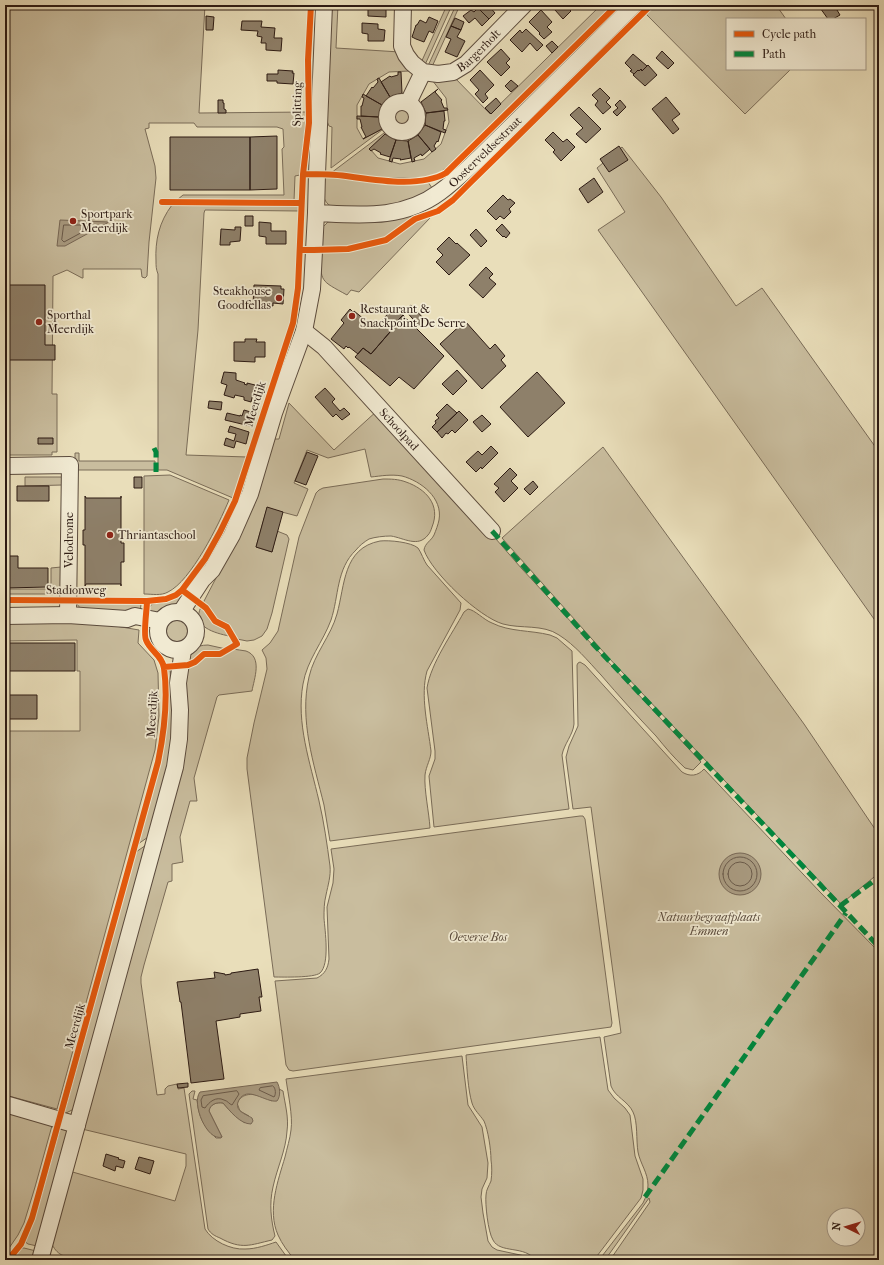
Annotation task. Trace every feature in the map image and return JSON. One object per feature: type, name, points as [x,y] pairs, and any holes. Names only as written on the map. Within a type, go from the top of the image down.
[{"type":"street","name":"Splitting","points":[[316,213],[324,5]]},
{"type":"street","points":[[403,5],[402,46],[412,63],[423,72],[408,103]]},
{"type":"street","name":"Bargerholt","points":[[423,72],[438,74],[453,72],[466,64],[524,5]]},
{"type":"street","name":"Oosterveldsestraat","points":[[316,213],[367,215],[397,212],[413,207],[440,193],[634,5]]},
{"type":"street","name":"Meerdijk","points":[[187,616],[202,580],[212,570],[232,535],[250,494],[274,414],[304,331],[312,289],[316,213]]},
{"type":"street","name":"Schoolpad","points":[[304,331],[324,347],[492,530]]},
{"type":"street","name":"Velodrome","points":[[5,466],[70,465],[68,616]]},
{"type":"street","points":[[176,612],[187,616],[196,631],[195,639],[188,647],[177,649],[161,643],[159,627],[167,614],[176,612]]},
{"type":"street","points":[[5,616],[68,616],[127,619],[134,626],[159,627]]},
{"type":"street","points":[[40,1260],[175,767],[179,739],[180,710],[177,649]]},
{"type":"street","points":[[5,1104],[77,1125]]},
{"type":"green space","name":"Sportpark Meerdijk","points":[[5,5],[205,5],[199,113],[307,112],[300,175],[295,176],[294,201],[177,200],[183,195],[284,195],[282,149],[284,147],[283,129],[277,127],[197,127],[194,123],[149,123],[149,128],[145,129],[155,166],[156,178],[147,276],[145,278],[142,277],[141,269],[83,269],[83,278],[67,270],[53,276],[52,394],[57,394],[57,452],[52,452],[52,455],[5,455]]},
{"type":"green space","points":[[329,5],[338,5],[336,48],[400,52],[409,71],[389,72],[369,84],[357,105],[357,128],[363,139],[386,127],[331,168],[332,127],[329,126],[325,116]]},
{"type":"green space","points":[[447,5],[452,5],[424,67],[420,65]]},
{"type":"green space","points":[[456,5],[460,5],[431,69],[427,68]]},
{"type":"green space","points":[[601,5],[614,5],[453,163],[437,175],[427,178],[374,178],[342,173],[331,173],[388,130],[370,149],[378,158],[400,164],[424,159],[441,144],[449,122],[446,98],[432,80],[453,76],[490,114]]},
{"type":"green space","points":[[656,5],[776,5],[785,18],[726,18],[726,70],[790,70],[745,114],[646,14]]},
{"type":"green space","points":[[402,106],[410,109],[413,117],[410,125],[402,128],[394,125],[391,117],[394,109]]},
{"type":"green space","points":[[622,147],[661,197],[736,306],[762,288],[879,452],[879,626],[598,230],[625,212],[597,168]]},
{"type":"green space","points":[[324,177],[402,184],[428,182],[434,191],[397,207],[332,207],[324,198]]},
{"type":"green space","points":[[172,205],[299,206],[299,211],[205,210],[204,213],[198,330],[186,455],[247,457],[233,498],[167,470],[158,470],[158,274],[156,266],[156,246],[161,225]]},
{"type":"green space","points":[[419,210],[424,213],[414,217],[395,232],[382,239],[356,246],[320,248],[322,228],[328,222]]},
{"type":"green space","points":[[430,218],[359,292],[351,290],[347,295],[324,280],[321,270],[320,252],[349,251],[380,244],[397,236],[416,221]]},
{"type":"green space","points":[[289,403],[334,450],[378,410],[522,569],[701,762],[693,770],[685,768],[576,648],[565,639],[546,629],[503,624],[493,620],[470,604],[446,582],[436,570],[424,550],[438,526],[438,505],[434,498],[423,486],[409,478],[390,475],[371,477],[365,449],[328,458],[307,450],[294,483],[308,489],[297,516],[267,508],[256,547],[272,552],[277,531],[287,535],[289,539],[267,629],[262,636],[254,640],[247,641],[237,639],[229,626],[218,622],[203,603],[227,557],[254,498],[257,498],[274,439],[279,439]]},
{"type":"green space","points":[[603,447],[804,724],[879,835],[879,873],[841,904],[608,657],[502,538]]},
{"type":"green space","points":[[75,453],[79,453],[79,461],[155,461],[155,470],[75,470]]},
{"type":"green space","points":[[170,475],[229,500],[203,551],[195,564],[177,586],[165,593],[144,594],[144,476]]},
{"type":"green space","points":[[25,477],[64,477],[65,594],[5,594],[5,589],[51,589],[51,568],[61,567],[62,485],[25,486]]},
{"type":"green space","points":[[383,479],[403,481],[420,489],[430,499],[433,505],[435,512],[434,519],[429,533],[420,541],[415,542],[391,536],[371,538],[360,546],[350,557],[341,574],[331,620],[305,675],[301,699],[301,713],[308,757],[327,841],[330,866],[330,877],[324,909],[326,955],[323,969],[317,975],[274,977],[247,769],[247,758],[254,723],[267,669],[266,658],[262,650],[270,643],[278,631],[299,537],[316,493],[323,488]]},
{"type":"green space","points":[[380,541],[405,543],[418,548],[427,565],[461,603],[460,610],[427,671],[425,681],[424,701],[431,751],[425,775],[430,828],[330,841],[324,805],[309,742],[306,693],[311,669],[331,630],[337,614],[344,580],[352,560],[359,551],[368,545]]},
{"type":"green space","points":[[180,595],[185,595],[176,606],[167,608],[159,613],[149,614],[149,608],[152,604],[167,602]]},
{"type":"green space","points":[[76,603],[141,604],[140,613],[81,609]]},
{"type":"green space","points":[[201,607],[205,610],[211,620],[227,629],[229,636],[211,631],[202,624],[199,620]]},
{"type":"green space","points":[[468,609],[474,611],[489,622],[499,626],[550,635],[557,638],[572,651],[574,724],[562,755],[569,809],[434,827],[429,776],[435,759],[435,751],[427,688],[429,678],[442,649],[464,612]]},
{"type":"green space","points":[[173,620],[181,620],[188,627],[188,635],[181,642],[173,642],[166,635],[166,627]]},
{"type":"green space","points":[[5,623],[92,623],[139,630],[138,643],[154,660],[158,673],[159,716],[155,750],[57,1109],[5,1095],[5,731],[80,731],[80,671],[77,671],[77,640],[5,641]]},
{"type":"green space","points":[[208,645],[226,649],[221,652],[204,652],[191,662],[185,663],[190,652],[199,646]]},
{"type":"green space","points":[[233,649],[246,651],[254,658],[256,669],[252,691],[219,695],[217,697],[194,778],[197,801],[190,801],[180,837],[183,862],[172,864],[172,881],[168,882],[144,965],[141,983],[157,1095],[165,1094],[165,1089],[168,1086],[177,1084],[178,1089],[184,1088],[205,1229],[217,1241],[234,1248],[249,1249],[276,1242],[289,1260],[77,1260],[58,1253],[51,1242],[69,1171],[175,1201],[186,1166],[186,1154],[82,1129],[178,776],[183,683],[188,667],[192,666],[205,656],[221,656]]},
{"type":"green space","name":"Natuurbegraafplaats Emmen","points":[[580,662],[585,665],[682,772],[688,775],[694,775],[704,769],[879,952],[879,1260],[610,1260],[650,1202],[649,1198],[605,1260],[599,1260],[643,1203],[648,1190],[648,1181],[638,1152],[635,1116],[631,1108],[615,1093],[611,1086],[604,1037],[621,1033],[591,807],[573,809],[566,757],[578,726],[577,665]]},
{"type":"green space","points":[[170,669],[172,685],[173,746],[151,835],[138,844],[163,750],[167,714],[166,672]]},
{"type":"green space","name":"Oeverse Bos","points":[[583,816],[585,819],[612,1023],[611,1027],[293,1071],[289,1070],[286,1065],[275,981],[317,978],[324,973],[327,968],[329,959],[327,907],[333,883],[334,869],[331,849]]},
{"type":"green space","points":[[149,843],[74,1109],[64,1114],[136,852]]},
{"type":"green space","points":[[600,1037],[608,1090],[630,1115],[635,1156],[643,1179],[641,1198],[594,1260],[535,1260],[531,1255],[501,1247],[496,1244],[491,1236],[487,1218],[486,1199],[486,1191],[492,1176],[490,1145],[484,1121],[472,1103],[466,1055]]},
{"type":"green space","points":[[462,1056],[468,1105],[482,1127],[488,1163],[487,1178],[482,1189],[481,1197],[488,1241],[492,1247],[497,1250],[525,1256],[529,1260],[295,1260],[285,1248],[278,1235],[273,1216],[277,1186],[291,1130],[291,1112],[286,1079]]},
{"type":"green space","points":[[279,1089],[283,1091],[288,1121],[285,1145],[271,1200],[275,1236],[272,1240],[252,1245],[234,1244],[215,1236],[208,1229],[189,1094],[192,1091],[195,1091],[193,1099],[197,1100],[202,1121],[216,1138],[221,1138],[222,1137],[209,1111],[212,1105],[216,1103],[223,1103],[234,1115],[245,1123],[249,1116],[240,1111],[237,1103],[240,1099],[244,1096],[253,1094],[272,1101],[279,1095]]},
{"type":"green space","points":[[5,1109],[53,1122],[24,1223],[5,1254]]},
{"type":"green space","points":[[61,1125],[68,1129],[37,1246],[28,1244],[24,1241],[37,1211]]},
{"type":"green space","points":[[21,1248],[36,1251],[32,1260],[12,1260]]},
{"type":"water","points":[[60,220],[109,222],[65,246],[57,246]]},
{"type":"water","points":[[736,853],[744,853],[752,856],[758,862],[761,874],[758,886],[752,892],[744,895],[736,895],[728,892],[722,886],[719,878],[719,870],[722,862],[728,856]]},
{"type":"water","points":[[277,1082],[280,1092],[277,1101],[252,1094],[242,1096],[239,1100],[239,1109],[241,1112],[252,1118],[253,1121],[251,1124],[243,1122],[239,1119],[223,1103],[218,1103],[212,1105],[209,1111],[222,1137],[216,1137],[206,1128],[199,1112],[198,1097],[200,1092]]},
{"type":"building","points":[[368,5],[386,5],[386,17],[368,16]]},
{"type":"building","points":[[481,5],[488,5],[495,13],[489,19],[478,8]]},
{"type":"building","points":[[558,5],[568,5],[566,6],[571,11],[563,19],[555,10],[559,6]]},
{"type":"building","points":[[818,5],[844,5],[837,10],[840,15],[835,18],[827,18]]},
{"type":"building","points":[[478,8],[489,19],[482,26],[475,18],[469,23],[463,16],[471,10],[474,12]]},
{"type":"building","points":[[541,10],[552,22],[547,27],[552,32],[544,39],[529,22]]},
{"type":"building","points":[[206,16],[214,17],[213,30],[206,30]]},
{"type":"building","points":[[429,17],[438,21],[433,33],[429,31],[424,42],[412,37],[416,25],[420,20],[426,23]]},
{"type":"building","points":[[455,18],[464,22],[461,30],[451,26]]},
{"type":"building","points":[[242,21],[262,21],[261,27],[275,28],[274,38],[282,38],[281,51],[266,50],[266,43],[261,43],[262,37],[257,36],[258,31],[241,30]]},
{"type":"building","points":[[362,23],[378,24],[378,29],[385,30],[384,41],[368,41],[368,34],[362,33]]},
{"type":"building","points":[[451,26],[461,30],[457,37],[465,41],[457,57],[445,52],[451,39],[446,37]]},
{"type":"building","points":[[526,29],[543,45],[537,51],[530,43],[522,52],[510,40],[520,30],[522,33]]},
{"type":"building","points":[[552,41],[558,47],[552,53],[546,46]]},
{"type":"building","points":[[501,49],[510,59],[506,63],[510,67],[501,76],[487,62]]},
{"type":"building","points":[[662,51],[674,63],[668,69],[656,58]]},
{"type":"building","points":[[633,54],[647,66],[642,71],[641,69],[639,71],[638,70],[634,74],[625,63]]},
{"type":"building","points":[[648,65],[657,75],[645,86],[633,75],[638,70],[639,71],[641,69],[642,71]]},
{"type":"building","points":[[278,70],[293,71],[293,84],[267,81],[267,74],[278,74]]},
{"type":"building","points":[[480,70],[494,85],[485,94],[488,98],[483,103],[475,94],[479,90],[470,80]]},
{"type":"building","points":[[398,72],[401,72],[402,93],[390,97],[381,82],[390,76],[398,75]]},
{"type":"building","points":[[379,78],[390,97],[382,105],[366,96],[372,87],[373,88],[378,82],[377,79]]},
{"type":"building","points":[[511,80],[518,86],[511,92],[505,86]]},
{"type":"building","points":[[600,88],[610,98],[606,102],[611,107],[603,114],[595,105],[598,101],[592,95]]},
{"type":"building","points":[[438,89],[435,92],[442,100],[441,101],[444,108],[447,108],[448,110],[426,113],[421,102]]},
{"type":"building","points":[[363,94],[382,105],[379,117],[361,116],[361,106],[364,98],[362,97]]},
{"type":"building","points":[[666,97],[680,114],[672,120],[679,129],[673,134],[652,109]]},
{"type":"building","points":[[496,98],[501,104],[491,114],[485,108]]},
{"type":"building","points":[[218,100],[223,100],[226,113],[218,113]]},
{"type":"building","points":[[620,100],[626,107],[617,116],[613,112],[618,108],[615,105]]},
{"type":"building","points":[[579,107],[601,129],[586,143],[576,134],[583,128],[570,115]]},
{"type":"building","points":[[444,111],[445,121],[443,129],[446,130],[445,133],[425,125],[426,113]]},
{"type":"building","points":[[357,116],[379,117],[382,129],[363,139],[366,137],[361,127],[360,119],[357,119]]},
{"type":"building","points":[[425,125],[441,132],[438,142],[437,141],[434,146],[436,149],[432,152],[418,135]]},
{"type":"building","points":[[553,132],[563,142],[567,139],[575,147],[561,161],[553,152],[555,150],[545,140]]},
{"type":"building","points":[[385,134],[396,140],[390,157],[380,154],[381,153],[374,149],[371,151],[369,149]]},
{"type":"building","points":[[418,135],[430,149],[422,156],[421,154],[414,158],[415,161],[412,162],[408,141]]},
{"type":"building","points":[[277,136],[277,189],[250,190],[250,137]]},
{"type":"building","points":[[170,137],[250,137],[250,190],[170,190]]},
{"type":"building","points":[[396,140],[408,141],[411,158],[400,160],[401,159],[393,158],[392,162],[389,161]]},
{"type":"building","points":[[619,146],[628,160],[609,172],[600,159]]},
{"type":"building","points":[[594,178],[603,192],[588,203],[579,189]]},
{"type":"building","points":[[503,195],[508,200],[510,199],[515,203],[509,209],[511,212],[504,219],[500,216],[496,220],[487,211]]},
{"type":"building","points":[[245,216],[253,216],[253,226],[245,226]]},
{"type":"building","points":[[259,222],[271,223],[271,231],[286,231],[286,244],[266,244],[266,237],[259,236]]},
{"type":"building","points":[[502,224],[510,233],[506,238],[496,230]]},
{"type":"building","points":[[235,227],[241,227],[240,241],[230,242],[230,245],[220,245],[221,229],[235,230]]},
{"type":"building","points":[[476,229],[487,241],[481,247],[470,235]]},
{"type":"building","points":[[449,237],[470,255],[449,275],[436,262],[443,255],[437,249]]},
{"type":"building","points":[[486,267],[493,274],[489,278],[496,284],[483,298],[469,285]]},
{"type":"building","points":[[5,283],[8,283],[8,393],[5,393]]},
{"type":"building","points":[[5,285],[45,285],[45,345],[55,345],[55,360],[5,360]]},
{"type":"building","points":[[254,285],[281,286],[281,289],[284,289],[283,304],[273,303],[273,306],[253,305]]},
{"type":"building","points":[[411,305],[425,320],[419,326],[405,310]]},
{"type":"building","points":[[394,307],[403,315],[389,330],[390,332],[371,354],[363,348],[358,354],[349,347],[348,348],[346,346],[344,349],[331,339],[344,323],[341,320],[350,309],[375,328]]},
{"type":"building","points":[[403,315],[444,356],[414,389],[399,377],[390,386],[355,357],[363,348],[371,354],[390,332],[389,330]]},
{"type":"building","points":[[465,321],[490,349],[495,344],[505,356],[501,360],[506,366],[482,389],[440,344]]},
{"type":"building","points":[[245,339],[257,339],[256,342],[265,342],[265,357],[255,357],[255,362],[234,361],[234,342],[245,342]]},
{"type":"building","points":[[457,370],[467,381],[453,395],[442,384]]},
{"type":"building","points":[[224,372],[236,373],[236,380],[247,385],[247,383],[255,385],[254,395],[253,394],[251,402],[244,400],[244,397],[235,395],[234,398],[224,395],[227,385],[221,383]]},
{"type":"building","points":[[537,372],[565,403],[528,437],[500,407]]},
{"type":"building","points":[[325,388],[335,399],[332,402],[340,411],[344,408],[350,414],[342,420],[336,414],[333,417],[315,397]]},
{"type":"building","points":[[209,401],[222,402],[221,410],[208,408]]},
{"type":"building","points":[[447,404],[457,413],[437,432],[432,427],[436,423],[435,421],[439,418],[436,415]]},
{"type":"building","points":[[244,410],[254,413],[250,426],[225,420],[227,413],[242,416]]},
{"type":"building","points":[[459,411],[468,420],[455,433],[452,430],[448,434],[446,433],[442,438],[437,432]]},
{"type":"building","points":[[482,415],[491,424],[482,432],[473,422]]},
{"type":"building","points":[[230,426],[249,432],[246,444],[236,441],[234,448],[224,445],[226,438],[234,441],[236,434],[228,432]]},
{"type":"building","points":[[38,438],[53,438],[53,444],[38,444]]},
{"type":"building","points":[[491,446],[498,453],[482,469],[481,467],[476,472],[466,462],[478,451],[482,455]]},
{"type":"building","points":[[307,452],[318,456],[306,485],[295,481]]},
{"type":"building","points":[[510,468],[517,475],[511,481],[518,488],[504,502],[495,492],[499,488],[494,484]]},
{"type":"building","points":[[134,477],[142,477],[142,488],[134,488]]},
{"type":"building","points":[[533,481],[538,487],[530,495],[524,489]]},
{"type":"building","points":[[5,482],[6,556],[18,556],[18,568],[48,568],[48,587],[5,588]]},
{"type":"building","points":[[17,486],[49,486],[49,501],[17,501]]},
{"type":"building","points":[[85,496],[86,498],[121,498],[121,543],[124,543],[124,562],[121,562],[121,584],[86,584],[85,586],[85,545],[83,545],[83,530],[85,530]]},
{"type":"building","points":[[267,507],[283,512],[272,552],[256,547]]},
{"type":"building","points":[[5,643],[75,643],[75,671],[5,671]]},
{"type":"building","points":[[5,695],[37,695],[37,719],[5,719]]},
{"type":"building","points":[[258,969],[262,997],[259,997],[261,1011],[240,1014],[240,1017],[216,1021],[224,1079],[191,1083],[181,1002],[177,982],[215,978],[214,972],[225,975]]},
{"type":"building","points":[[188,1083],[188,1087],[178,1088],[177,1084]]},
{"type":"building","points":[[106,1154],[125,1161],[123,1168],[116,1166],[115,1171],[103,1166]]},
{"type":"building","points":[[139,1157],[154,1161],[150,1174],[135,1169]]},
{"type":"marked path","points":[[154,448],[156,452],[156,472]]},
{"type":"marked path","points":[[492,531],[595,646],[879,947]]},
{"type":"marked path","points":[[840,906],[879,877]]},
{"type":"marked path","points":[[645,1197],[846,913]]},
{"type":"cycle path","name":"Stadionweg","points":[[5,600],[147,601],[166,599],[176,595],[182,590],[205,559],[220,532],[235,501],[293,323],[298,288],[303,174],[309,123],[308,60],[311,5]]},
{"type":"cycle path","points":[[303,174],[335,175],[384,181],[411,182],[435,178],[446,173],[617,5]]},
{"type":"cycle path","points":[[301,250],[348,249],[386,240],[415,219],[438,211],[453,200],[651,5]]},
{"type":"cycle path","points":[[162,202],[301,203]]},
{"type":"cycle path","points":[[164,667],[188,665],[195,662],[204,654],[220,654],[237,644],[227,627],[215,621],[206,608],[182,590]]},
{"type":"cycle path","points":[[8,1260],[21,1244],[32,1218],[158,762],[165,715],[166,691],[163,664],[150,647],[145,637],[147,601]]},
{"type":"place","name":"Sportpark Meerdijk","points":[[73,221]]},
{"type":"place","name":"Steakhouse Goodfellas","points":[[279,298]]},
{"type":"place","name":"Restaurant & Snackpoint De Serre","points":[[352,316]]},
{"type":"place","name":"Sporthal Meerdijk","points":[[39,322]]},
{"type":"place","name":"Thriantaschool","points":[[110,535]]}]
